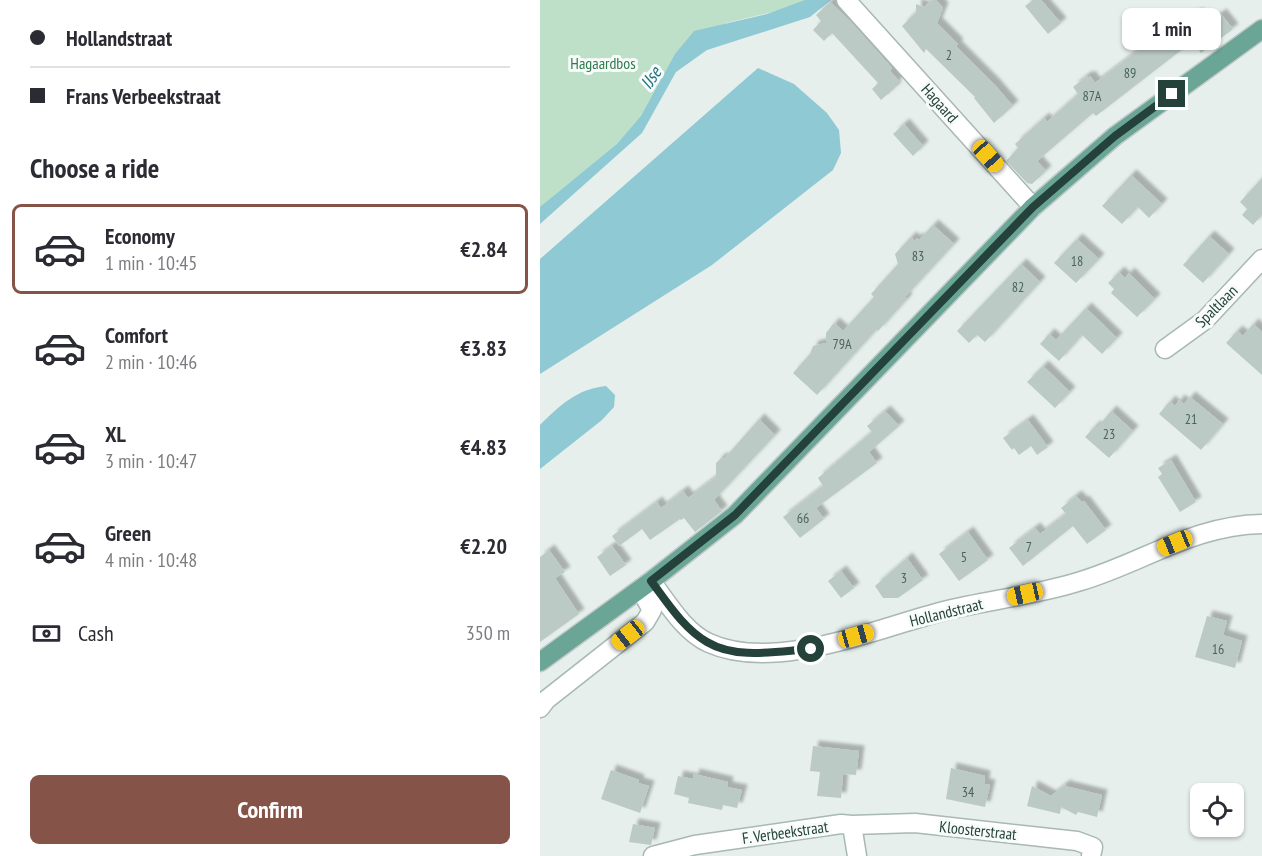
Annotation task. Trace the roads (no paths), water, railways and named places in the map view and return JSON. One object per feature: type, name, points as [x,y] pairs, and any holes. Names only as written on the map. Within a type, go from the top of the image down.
[{"type":"main road","points":[[540,662],[735,515],[1033,207],[1115,136],[1262,29]]},
{"type":"street","name":"Hagaard","points":[[846,0],[1033,207]]},
{"type":"street","name":"Spaltlaan","points":[[1166,349],[1205,320],[1262,258]]},
{"type":"street","name":"Hollandstraat","points":[[645,585],[707,643],[734,652],[811,649],[944,611],[1082,581],[1194,535],[1238,524],[1262,524]]},
{"type":"street","points":[[540,708],[546,700],[645,622],[652,610],[645,585]]},
{"type":"street","name":"Kloosterstraat","points":[[852,825],[915,823],[1077,841],[1093,847],[1091,856]]},
{"type":"street","name":"F. Verbeekstraat","points":[[654,856],[695,845],[841,824],[852,825],[856,856]]},
{"type":"water","points":[[805,0],[831,0],[810,17],[707,50],[676,72],[642,133],[540,224],[540,207],[617,144],[641,116],[675,54],[694,31],[767,14]]},
{"type":"water","points":[[758,68],[794,84],[827,113],[839,130],[841,153],[833,170],[712,265],[540,374],[540,259]]},
{"type":"water","points":[[606,386],[615,395],[614,407],[602,420],[540,469],[540,425],[578,394]]},
{"type":"park label","name":"Hagaardbos","points":[[603,63]]},
{"type":"water label","name":"IJse","points":[[651,78]]}]
